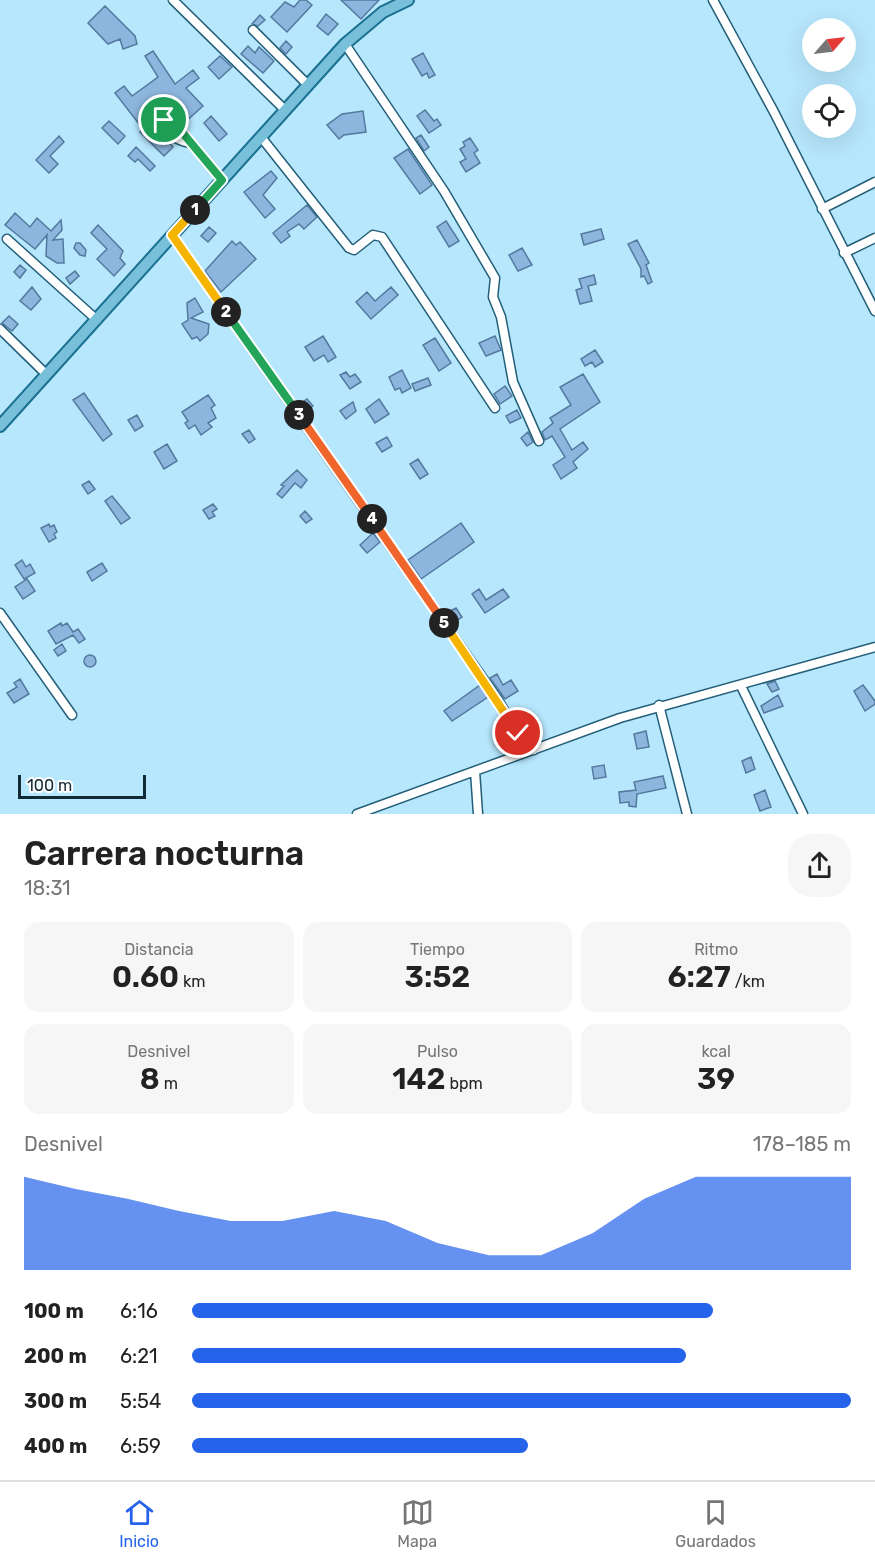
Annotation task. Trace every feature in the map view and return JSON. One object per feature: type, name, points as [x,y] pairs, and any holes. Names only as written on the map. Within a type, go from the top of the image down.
[{"type":"main road","points":[[0,426],[345,44],[383,12],[408,0]]},
{"type":"street","points":[[172,0],[285,110]]},
{"type":"street","points":[[713,0],[774,112],[875,311]]},
{"type":"street","points":[[253,30],[308,85]]},
{"type":"street","points":[[345,44],[444,191],[495,278],[493,297],[501,317],[513,382],[539,441]]},
{"type":"street","points":[[261,137],[349,248],[354,250],[373,235],[382,237],[495,408]]},
{"type":"street","points":[[190,143],[222,180]]},
{"type":"street","points":[[822,209],[875,182]]},
{"type":"street","points":[[172,235],[498,700],[518,733],[534,750]]},
{"type":"street","points":[[7,238],[98,320]]},
{"type":"street","points":[[844,253],[875,238]]},
{"type":"street","points":[[0,329],[46,374]]},
{"type":"street","points":[[0,613],[72,715]]},
{"type":"street","points":[[357,814],[659,705],[741,686],[875,647]]},
{"type":"street","points":[[741,686],[803,814]]},
{"type":"street","points":[[659,705],[687,814]]},
{"type":"street","points":[[475,771],[478,814]]},
{"type":"building","points":[[300,0],[306,0],[312,5],[287,32],[271,17],[285,2],[294,7]]},
{"type":"building","points":[[341,0],[379,0],[361,19]]},
{"type":"building","points":[[105,6],[135,36],[137,44],[123,49],[120,39],[108,44],[88,23]]},
{"type":"building","points":[[326,14],[338,24],[328,35],[317,26]]},
{"type":"building","points":[[260,15],[265,20],[258,26],[252,24]]},
{"type":"building","points":[[286,41],[292,47],[286,54],[280,48]]},
{"type":"building","points":[[248,46],[255,53],[259,47],[274,61],[263,73],[241,54]]},
{"type":"building","points":[[153,51],[175,84],[193,70],[199,78],[186,88],[203,106],[184,123],[166,105],[166,97],[147,112],[151,116],[148,119],[173,147],[164,156],[140,132],[143,129],[115,93],[124,86],[132,96],[158,77],[145,56]]},
{"type":"building","points":[[423,53],[435,75],[429,78],[427,73],[422,76],[412,59]]},
{"type":"building","points":[[220,56],[232,67],[219,79],[208,67]]},
{"type":"building","points":[[425,110],[434,121],[437,119],[441,125],[429,133],[417,116]]},
{"type":"building","points":[[363,111],[366,132],[344,135],[339,139],[327,125],[342,114]]},
{"type":"building","points":[[211,116],[227,134],[219,141],[204,123]]},
{"type":"building","points":[[109,121],[125,136],[118,144],[102,128]]},
{"type":"building","points":[[421,135],[429,147],[424,151],[416,138]]},
{"type":"building","points":[[59,136],[64,142],[50,156],[58,164],[49,173],[36,160]]},
{"type":"building","points":[[470,138],[478,150],[474,153],[480,163],[466,172],[460,162],[466,159],[460,149],[465,146],[463,142]]},
{"type":"building","points":[[136,147],[155,166],[150,171],[138,159],[135,162],[128,156]]},
{"type":"building","points":[[408,149],[432,185],[420,194],[394,158]]},
{"type":"building","points":[[271,171],[277,178],[263,195],[275,209],[265,218],[244,192]]},
{"type":"building","points":[[307,205],[317,217],[304,229],[299,224],[287,232],[290,236],[281,243],[273,233]]},
{"type":"building","points":[[15,213],[30,227],[37,218],[51,231],[61,220],[62,230],[53,240],[63,239],[64,263],[57,263],[46,256],[47,235],[35,249],[5,225]]},
{"type":"building","points":[[446,221],[459,241],[449,247],[437,227]]},
{"type":"building","points":[[98,225],[123,251],[120,258],[125,264],[114,276],[97,259],[107,249],[91,233]]},
{"type":"building","points":[[209,227],[216,233],[208,242],[201,236]]},
{"type":"building","points":[[601,229],[604,239],[584,245],[581,234]]},
{"type":"building","points":[[637,240],[649,263],[646,265],[652,282],[648,284],[644,276],[641,277],[641,269],[628,244]]},
{"type":"building","points":[[232,241],[236,245],[240,242],[256,259],[221,292],[205,271]]},
{"type":"building","points":[[76,243],[80,243],[86,250],[85,256],[80,255],[74,248]]},
{"type":"building","points":[[522,248],[532,265],[518,271],[509,255]]},
{"type":"building","points":[[20,265],[26,270],[20,278],[14,272]]},
{"type":"building","points":[[75,271],[79,276],[70,284],[66,278]]},
{"type":"building","points":[[594,275],[596,284],[588,286],[592,301],[580,304],[576,290],[582,288],[579,279]]},
{"type":"building","points":[[32,287],[41,299],[31,310],[20,301]]},
{"type":"building","points":[[391,287],[398,295],[371,319],[356,302],[367,292],[375,301]]},
{"type":"building","points":[[195,298],[203,312],[191,318],[209,324],[208,334],[200,341],[197,337],[192,339],[182,324],[188,320],[187,303]]},
{"type":"building","points":[[9,316],[18,324],[12,331],[2,323]]},
{"type":"building","points":[[323,336],[336,357],[328,362],[324,355],[314,361],[305,347]]},
{"type":"building","points":[[495,336],[501,350],[486,356],[479,343]]},
{"type":"building","points":[[435,338],[451,363],[439,371],[423,345]]},
{"type":"building","points":[[595,350],[603,362],[595,367],[592,362],[585,366],[581,359]]},
{"type":"building","points":[[402,370],[411,388],[402,393],[400,388],[395,390],[389,377]]},
{"type":"building","points":[[346,372],[350,377],[355,374],[361,382],[350,389],[340,375]]},
{"type":"building","points":[[583,374],[600,402],[560,429],[572,450],[583,442],[588,449],[573,462],[577,468],[561,479],[553,465],[565,457],[552,436],[545,440],[542,432],[553,423],[550,418],[571,405],[560,387]]},
{"type":"building","points":[[428,378],[431,385],[415,391],[412,384]]},
{"type":"building","points":[[505,386],[512,396],[500,404],[494,394]]},
{"type":"building","points":[[84,393],[112,434],[103,441],[73,400]]},
{"type":"building","points":[[208,395],[215,405],[211,408],[216,418],[208,423],[212,427],[201,435],[195,425],[189,429],[185,423],[188,421],[182,412]]},
{"type":"building","points":[[307,399],[313,406],[305,413],[299,405]]},
{"type":"building","points":[[379,399],[389,414],[375,423],[366,409]]},
{"type":"building","points":[[353,402],[356,411],[346,419],[340,411]]},
{"type":"building","points":[[517,410],[521,418],[510,423],[506,416]]},
{"type":"building","points":[[137,415],[143,426],[135,431],[128,420]]},
{"type":"building","points":[[249,430],[255,439],[249,443],[242,434]]},
{"type":"building","points":[[528,432],[533,442],[527,446],[521,438]]},
{"type":"building","points":[[387,437],[392,446],[382,452],[376,443]]},
{"type":"building","points":[[167,444],[177,461],[164,469],[154,452]]},
{"type":"building","points":[[418,459],[428,474],[420,479],[410,464]]},
{"type":"building","points":[[297,470],[307,480],[301,488],[295,483],[282,498],[277,494],[284,486],[281,485]]},
{"type":"building","points":[[89,481],[95,489],[88,494],[82,485]]},
{"type":"building","points":[[112,496],[130,518],[121,524],[105,501]]},
{"type":"building","points":[[213,504],[217,509],[212,512],[215,516],[209,519],[203,510]]},
{"type":"building","points":[[305,511],[312,519],[306,523],[300,516]]},
{"type":"building","points":[[461,523],[474,542],[421,579],[408,560]]},
{"type":"building","points":[[49,524],[50,527],[54,525],[57,532],[54,534],[56,538],[49,542],[41,528]]},
{"type":"building","points":[[373,533],[380,542],[367,553],[360,545]]},
{"type":"building","points":[[22,560],[26,567],[30,564],[35,573],[24,579],[15,565]]},
{"type":"building","points":[[102,563],[107,571],[92,581],[87,572]]},
{"type":"building","points":[[27,579],[35,591],[23,599],[15,587]]},
{"type":"building","points":[[479,589],[486,600],[503,589],[509,597],[485,613],[472,594]]},
{"type":"building","points":[[456,608],[462,617],[455,622],[448,612]]},
{"type":"building","points":[[61,623],[62,626],[67,623],[73,632],[78,629],[85,639],[79,643],[73,635],[56,644],[48,631]]},
{"type":"building","points":[[62,644],[66,651],[58,656],[54,650]]},
{"type":"building","points":[[92,655],[95,656],[95,666],[88,667],[85,666],[84,659],[85,656]]},
{"type":"building","points":[[497,674],[503,685],[511,680],[518,691],[505,699],[490,678]]},
{"type":"building","points":[[20,679],[29,694],[14,703],[7,693],[17,687],[14,683]]},
{"type":"building","points":[[775,681],[779,689],[772,692],[767,684]]},
{"type":"building","points":[[480,685],[488,697],[452,721],[444,711]]},
{"type":"building","points":[[863,685],[875,701],[875,704],[865,711],[854,691]]},
{"type":"building","points":[[778,695],[783,706],[764,713],[761,706]]},
{"type":"building","points":[[646,731],[649,747],[637,749],[634,734]]},
{"type":"building","points":[[751,757],[755,769],[746,773],[742,761]]},
{"type":"building","points":[[604,765],[606,777],[594,779],[592,767]]},
{"type":"building","points":[[663,776],[666,788],[637,794],[636,807],[629,806],[629,802],[620,803],[619,792],[636,790],[634,782]]},
{"type":"building","points":[[765,790],[771,807],[760,811],[754,795]]},
{"type":"route","points":[[164,120],[171,119],[222,180],[172,235],[498,700],[518,733]]}]
